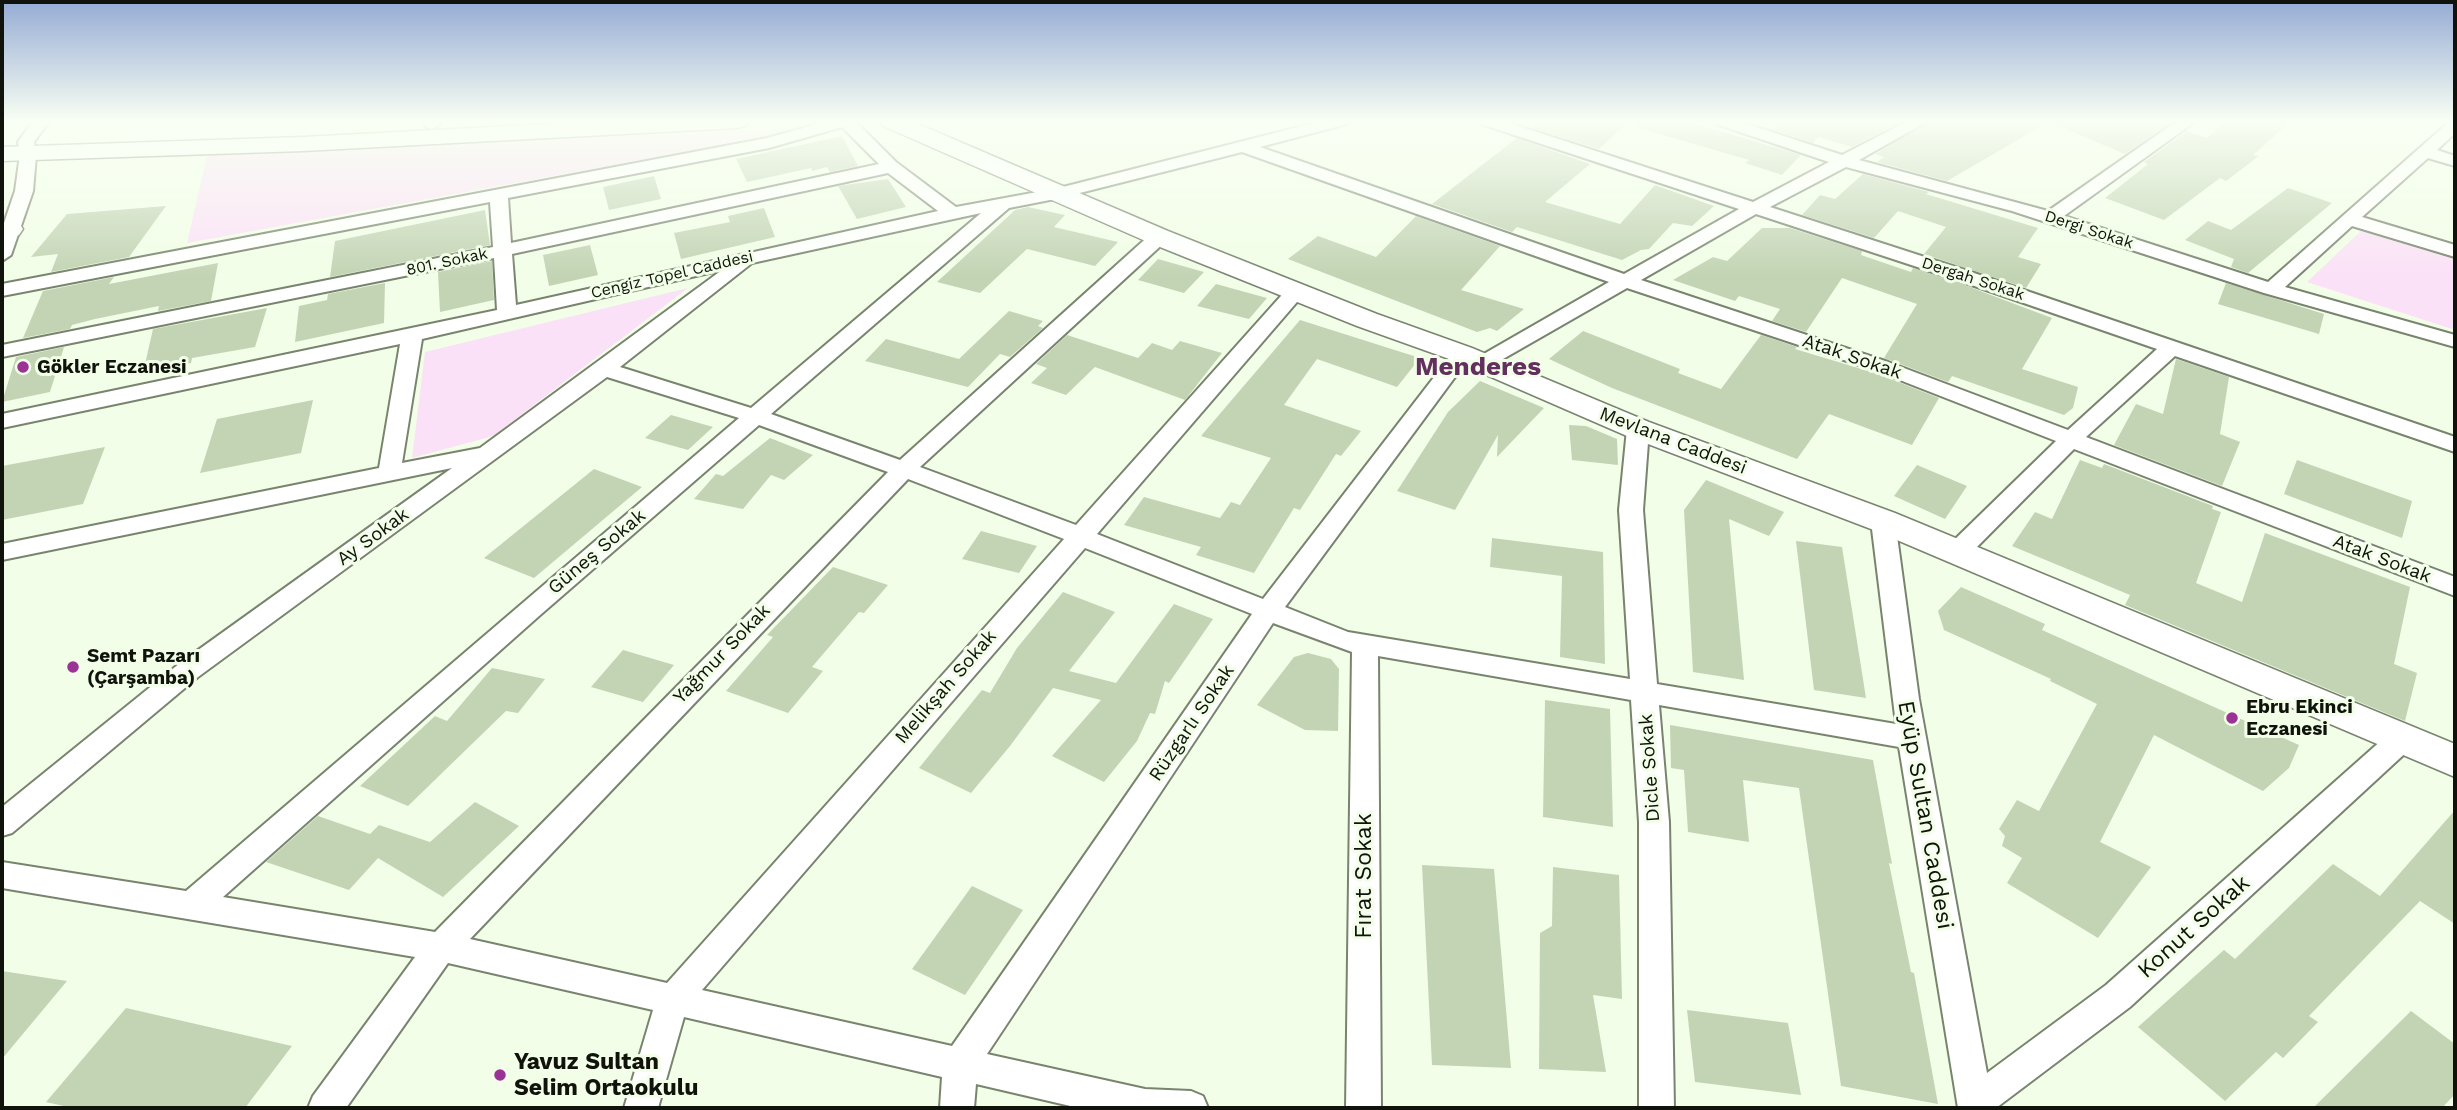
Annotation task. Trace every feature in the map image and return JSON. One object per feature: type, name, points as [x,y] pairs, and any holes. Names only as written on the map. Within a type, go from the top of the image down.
[{"type":"street","points":[[2,255],[6,230],[23,191],[25,173]]},
{"type":"street","points":[[2,290],[617,173]]},
{"type":"street","name":"801. Sokak","points":[[2,351],[503,251],[869,173]]},
{"type":"street","points":[[899,173],[952,213]]},
{"type":"street","name":"Mevlana Caddesi","points":[[1013,173],[1158,237],[1472,358],[1638,429],[1882,521],[2455,761]]},
{"type":"street","name":"Cengiz Topel Caddesi","points":[[2,421],[412,335],[750,257],[1005,202],[1060,193],[1138,173]]},
{"type":"street","name":"Atak Sokak","points":[[1318,173],[1624,281],[1881,366],[2455,587]]},
{"type":"street","name":"Dergah Sokak","points":[[1646,173],[2451,437]]},
{"type":"street","points":[[1472,358],[1624,281],[1821,173]]},
{"type":"street","name":"Dergi Sokak","points":[[1887,173],[2050,218],[2271,289],[2455,341]]},
{"type":"street","points":[[2050,218],[2114,173]]},
{"type":"street","points":[[2271,289],[2400,173]]},
{"type":"street","points":[[499,196],[507,313]]},
{"type":"street","name":"Güneş Sokak","points":[[192,906],[530,609],[1005,202]]},
{"type":"street","points":[[2348,219],[2455,251]]},
{"type":"street","name":"Yağmur Sokak","points":[[325,1108],[441,947],[904,469],[1158,237]]},
{"type":"street","name":"Ay Sokak","points":[[2,824],[189,670],[604,369],[750,257]]},
{"type":"street","name":"Melikşah Sokak","points":[[641,1108],[673,1000],[1296,291]]},
{"type":"street","points":[[389,474],[412,335]]},
{"type":"street","points":[[1957,552],[2071,439],[2172,347]]},
{"type":"street","name":"Rüzgarlı Sokak","points":[[960,1064],[1268,611],[1472,358]]},
{"type":"street","points":[[604,369],[757,416],[904,469],[1345,641],[1912,738]]},
{"type":"street","name":"Dicle Sokak","points":[[1638,429],[1631,510],[1654,822],[1656,1108]]},
{"type":"street","points":[[2,552],[487,454]]},
{"type":"street","name":"Eyüp Sultan Caddesi","points":[[1882,521],[1912,738],[1975,1106]]},
{"type":"street","name":"Fırat Sokak","points":[[1363,1108],[1365,644]]},
{"type":"street","name":"Konut Sokak","points":[[1975,1106],[2118,996],[2402,739]]},
{"type":"street","points":[[2,875],[441,947],[1145,1106],[1191,1108]]},
{"type":"street","points":[[957,1108],[960,1064]]},
{"type":"shaded area","points":[[203,173],[571,173],[187,243]]},
{"type":"shaded area","points":[[2363,229],[2455,258],[2455,330],[2307,282]]},
{"type":"shaded area","points":[[688,288],[493,436],[412,458],[425,352]]},
{"type":"building","points":[[743,173],[789,173],[747,182]]},
{"type":"building","points":[[1472,173],[1580,173],[1545,202],[1620,224],[1655,185],[1714,206],[1692,226],[1673,223],[1649,249],[1622,260],[1517,227],[1512,232],[1432,204]]},
{"type":"building","points":[[1917,173],[1961,173],[1947,181]]},
{"type":"building","points":[[2137,173],[2237,173],[2226,181],[2220,178],[2164,220],[2105,198]]},
{"type":"building","points":[[1863,174],[1929,192],[1926,194],[2038,228],[2018,257],[2041,264],[2026,288],[1924,254],[1946,227],[1898,211],[1874,238],[1802,215],[1820,195],[1835,199]]},
{"type":"building","points":[[654,176],[661,199],[609,210],[603,187]]},
{"type":"building","points":[[888,179],[906,207],[857,219],[838,186]]},
{"type":"building","points":[[2288,188],[2332,203],[2248,273],[2231,267],[2234,259],[2185,240],[2208,221],[2231,230]]},
{"type":"building","points":[[166,206],[129,257],[51,272],[58,254],[31,257],[67,214]]},
{"type":"building","points":[[1028,207],[1065,215],[1054,227],[1118,242],[1095,266],[1027,249],[980,293],[937,282],[1015,210]]},
{"type":"building","points":[[764,208],[775,237],[681,259],[674,233],[730,222],[728,216]]},
{"type":"building","points":[[485,210],[490,245],[330,277],[335,241]]},
{"type":"building","points":[[1416,216],[1500,246],[1461,290],[1524,309],[1497,331],[1490,328],[1477,332],[1288,259],[1318,236],[1376,257]]},
{"type":"building","points":[[1762,228],[1790,228],[1862,251],[1861,255],[1911,272],[1913,268],[1959,283],[2052,318],[2022,369],[2078,387],[2073,408],[2064,415],[1952,376],[1948,382],[1884,358],[1917,304],[1842,278],[1806,332],[1772,321],[1780,309],[1739,296],[1735,301],[1673,280],[1713,257],[1727,261]]},
{"type":"building","points":[[590,245],[598,275],[549,286],[543,255]]},
{"type":"building","points":[[1158,259],[1204,272],[1184,293],[1138,280]]},
{"type":"building","points":[[492,261],[494,300],[440,312],[438,272]]},
{"type":"building","points":[[218,263],[211,301],[158,311],[159,306],[23,338],[43,291],[114,277],[109,284]]},
{"type":"building","points":[[385,283],[384,323],[295,342],[299,306],[327,300],[328,294]]},
{"type":"building","points":[[2226,283],[2324,314],[2319,334],[2218,304]]},
{"type":"building","points":[[1216,284],[1267,298],[1249,319],[1197,306]]},
{"type":"building","points":[[267,308],[255,347],[192,358],[191,363],[143,373],[153,329]]},
{"type":"building","points":[[1009,311],[1043,321],[1038,326],[1043,328],[1010,357],[1000,354],[968,387],[865,361],[886,339],[959,359]]},
{"type":"building","points":[[1300,320],[1420,358],[1397,387],[1317,359],[1284,405],[1361,431],[1341,456],[1336,454],[1300,510],[1294,508],[1254,573],[1196,555],[1201,547],[1124,525],[1144,497],[1220,518],[1231,502],[1240,505],[1271,458],[1201,436]]},
{"type":"building","points":[[1583,331],[1680,369],[1678,373],[1721,389],[1761,335],[1797,347],[1795,349],[1875,373],[1939,398],[1912,445],[1829,414],[1797,459],[1612,388],[1549,359]]},
{"type":"building","points":[[1067,335],[1138,358],[1152,343],[1172,350],[1180,341],[1222,353],[1185,400],[1095,367],[1066,395],[1031,383],[1047,368],[1036,364]]},
{"type":"building","points":[[64,347],[50,392],[2,402],[16,357]]},
{"type":"building","points":[[2176,359],[2229,377],[2220,434],[2240,442],[2222,486],[2114,445],[2136,404],[2163,414]]},
{"type":"building","points":[[1480,381],[1544,408],[1497,457],[1498,435],[1455,510],[1397,491],[1448,412]]},
{"type":"building","points":[[313,400],[301,453],[200,473],[217,419]]},
{"type":"building","points":[[671,415],[713,427],[688,450],[645,438]]},
{"type":"building","points":[[1569,425],[1586,426],[1617,439],[1618,465],[1572,460]]},
{"type":"building","points":[[770,438],[813,455],[784,480],[771,475],[743,509],[694,499],[716,474],[723,476]]},
{"type":"building","points":[[105,447],[83,504],[2,520],[2,466]]},
{"type":"building","points":[[2080,460],[2102,468],[2104,464],[2213,506],[2212,509],[2221,512],[2196,583],[2242,602],[2265,533],[2410,587],[2394,664],[2417,673],[2405,721],[2125,605],[2130,595],[2012,546],[2035,512],[2052,519]]},
{"type":"building","points":[[2297,460],[2412,501],[2402,538],[2284,494]]},
{"type":"building","points":[[1917,465],[1967,486],[1945,519],[1894,496]]},
{"type":"building","points":[[594,469],[642,487],[534,578],[484,558]]},
{"type":"building","points":[[1706,480],[1784,512],[1769,536],[1729,519],[1744,680],[1693,672],[1684,510]]},
{"type":"building","points":[[981,531],[1037,546],[1019,573],[962,559]]},
{"type":"building","points":[[1492,538],[1603,552],[1605,664],[1560,657],[1562,576],[1490,567]]},
{"type":"building","points":[[1796,541],[1842,547],[1866,698],[1814,690]]},
{"type":"building","points":[[833,567],[888,585],[864,613],[859,612],[812,667],[823,671],[788,713],[726,691],[773,637],[767,635]]},
{"type":"building","points":[[1961,587],[2045,624],[2042,630],[2299,745],[2289,768],[2263,791],[2154,735],[2100,842],[2151,867],[2098,938],[2007,883],[2022,858],[2002,846],[2005,836],[1999,829],[2017,800],[2039,811],[2097,704],[2050,681],[2051,679],[1944,630],[1938,611]]},
{"type":"building","points":[[1063,592],[1115,612],[1069,671],[1116,683],[1174,604],[1213,619],[1169,683],[1165,681],[1155,714],[1150,713],[1137,741],[1104,782],[1052,756],[1101,700],[1053,688],[971,793],[919,768],[982,690],[990,693],[1017,648]]},
{"type":"building","points":[[623,650],[674,665],[643,702],[591,687]]},
{"type":"building","points":[[1308,653],[1331,659],[1339,669],[1338,731],[1305,730],[1257,705],[1294,657]]},
{"type":"building","points":[[492,668],[545,679],[518,713],[506,711],[408,806],[360,786],[435,716],[447,721]]},
{"type":"building","points":[[1545,700],[1610,709],[1613,827],[1543,817]]},
{"type":"building","points":[[1670,725],[1873,760],[1892,864],[1889,863],[1911,972],[1914,973],[1938,1104],[1841,1086],[1799,788],[1743,780],[1749,842],[1688,832],[1684,770],[1671,768]]},
{"type":"building","points":[[475,802],[519,826],[443,897],[378,858],[349,890],[266,862],[318,816],[370,834],[379,825],[430,842]]},
{"type":"building","points":[[2455,810],[2455,924],[2420,901],[2309,1016],[2318,1022],[2283,1058],[2276,1052],[2225,1101],[2138,1027],[2224,950],[2235,959],[2333,864],[2380,896]]},
{"type":"building","points":[[1422,865],[1494,869],[1511,1068],[1432,1065]]},
{"type":"building","points":[[1553,867],[1619,875],[1622,999],[1593,995],[1606,1072],[1539,1069],[1540,933],[1552,926]]},
{"type":"building","points":[[972,886],[1023,910],[965,995],[912,969]]},
{"type":"building","points":[[2,971],[67,981],[2,1059]]},
{"type":"building","points":[[126,1008],[292,1046],[245,1108],[72,1108],[46,1102]]},
{"type":"building","points":[[1687,1010],[1788,1023],[1801,1095],[1695,1082]]},
{"type":"building","points":[[2411,1011],[2455,1044],[2455,1094],[2442,1108],[2313,1108]]},
{"type":"place","name":"Gökler Eczanesi","points":[[23,367]]},
{"type":"place","name":"Semt Pazarı (Çarşamba)","points":[[73,667]]},
{"type":"place","name":"Ebru Ekinci Eczanesi","points":[[2232,718]]},
{"type":"place","name":"Yavuz Sultan Selim Ortaokulu","points":[[500,1075]]},
{"type":"district","name":"Menderes","points":[[1478,367]]}]
